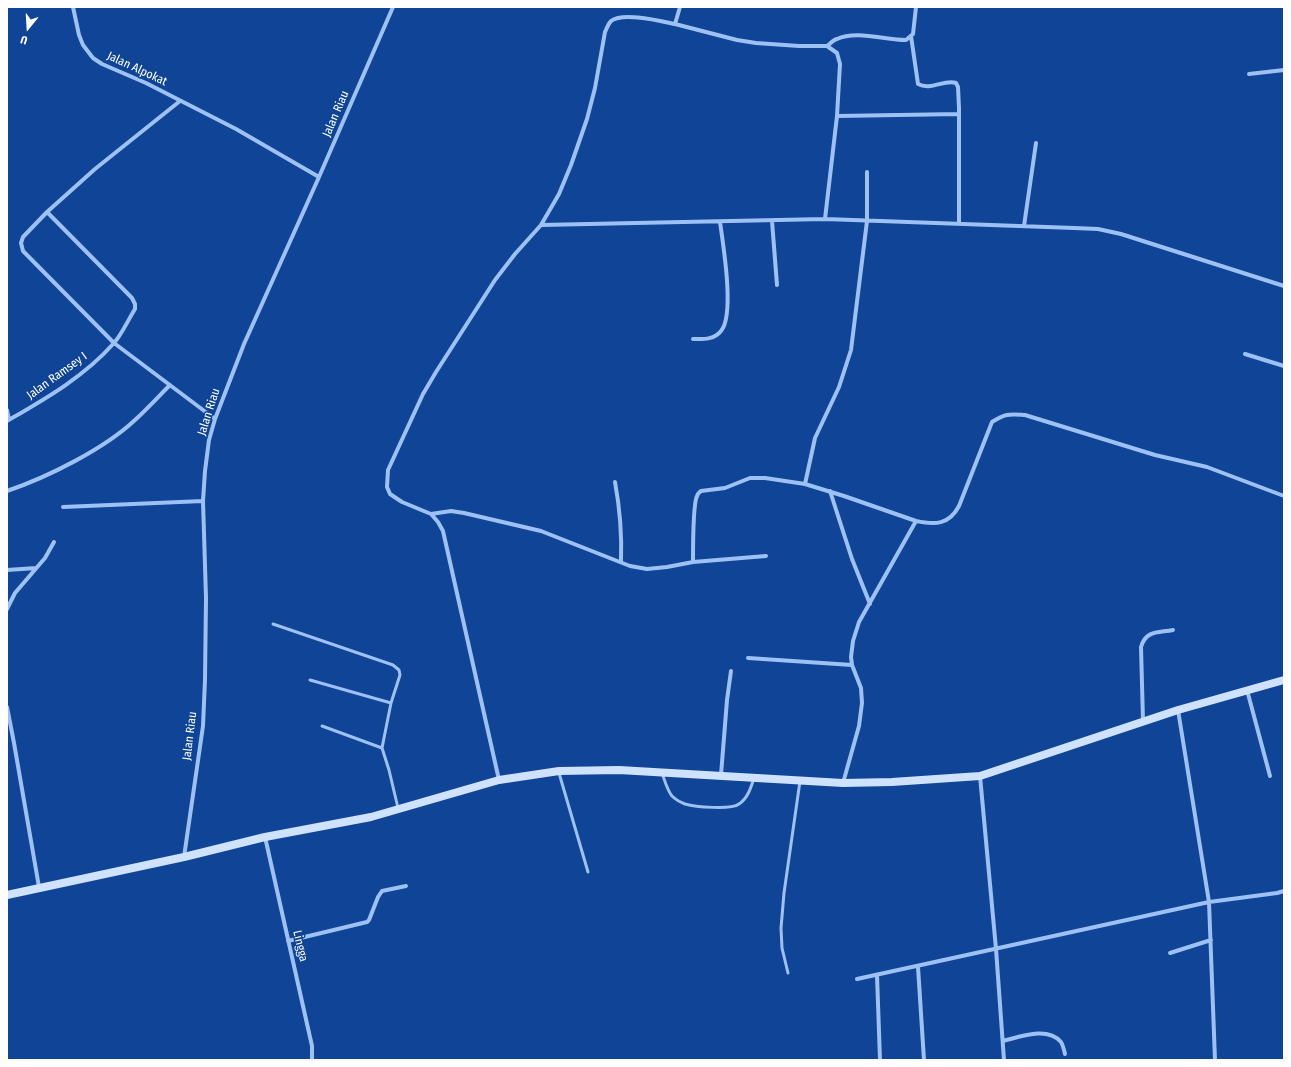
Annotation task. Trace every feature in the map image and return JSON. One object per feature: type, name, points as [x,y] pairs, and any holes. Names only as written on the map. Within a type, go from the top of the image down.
[{"type":"main road","points":[[7,895],[184,857],[265,837],[371,817],[499,780],[558,771],[619,770],[843,783],[892,782],[980,776],[1178,710],[1284,680]]},
{"type":"street","name":"Jalan Alpokat","points":[[73,7],[78,35],[83,45],[93,58],[102,64],[146,83],[236,129],[319,177]]},
{"type":"street","name":"Jalan Riau","points":[[184,857],[203,726],[206,598],[203,502],[206,456],[215,419],[244,344],[393,7]]},
{"type":"street","points":[[675,24],[680,7]]},
{"type":"street","points":[[916,7],[911,36],[918,84],[922,86],[934,86],[951,82],[956,83],[958,87],[959,223]]},
{"type":"street","points":[[499,780],[445,540],[438,522],[431,514],[402,502],[390,494],[387,487],[388,470],[423,394],[450,349],[494,280],[514,254],[541,225],[559,194],[580,141],[595,88],[602,46],[608,24],[614,19],[624,17],[675,24],[744,41],[799,46],[827,46],[836,39],[846,36],[906,40],[911,36]]},
{"type":"street","points":[[825,220],[837,116],[839,60],[837,54],[827,46]]},
{"type":"street","points":[[1249,74],[1284,70]]},
{"type":"street","points":[[180,101],[95,169],[47,212],[23,237],[21,243],[22,249],[114,342],[215,419]]},
{"type":"street","points":[[837,116],[959,114]]},
{"type":"street","points":[[1024,226],[1036,143]]},
{"type":"street","points":[[805,484],[815,438],[839,387],[851,350],[867,221],[867,172]]},
{"type":"street","name":"Jalan Ramsey I","points":[[8,421],[46,398],[84,372],[114,342],[135,310],[134,302],[47,212]]},
{"type":"street","points":[[541,225],[825,220],[959,223],[1098,229],[1121,234],[1284,286]]},
{"type":"street","points":[[772,221],[777,285]]},
{"type":"street","points":[[693,339],[709,339],[713,337],[721,332],[727,320],[726,271],[720,222]]},
{"type":"street","points":[[1244,354],[1284,366]]},
{"type":"street","points":[[7,491],[54,471],[99,447],[135,420],[170,385]]},
{"type":"street","points":[[7,410],[8,421]]},
{"type":"street","points":[[693,562],[696,500],[699,492],[724,488],[745,480],[757,478],[805,484],[926,523],[937,523],[947,520],[952,517],[960,506],[992,422],[1003,415],[1010,414],[1025,415],[1155,455],[1207,467],[1284,496]]},
{"type":"street","points":[[615,482],[622,541],[621,562]]},
{"type":"street","points":[[830,492],[852,559],[870,604]]},
{"type":"street","points":[[63,507],[203,502]]},
{"type":"street","points":[[431,514],[450,512],[464,513],[541,531],[630,566],[653,569],[693,562],[766,556]]},
{"type":"street","points":[[843,783],[859,726],[862,703],[861,688],[850,657],[856,631],[916,520]]},
{"type":"street","points":[[7,609],[15,593],[45,558],[54,542]]},
{"type":"street","points":[[7,570],[36,568]]},
{"type":"street","points":[[1143,722],[1141,647],[1143,640],[1149,634],[1173,630]]},
{"type":"street","points":[[748,658],[852,665]]},
{"type":"street","points":[[721,775],[727,700],[731,671]]},
{"type":"street","points":[[1247,690],[1270,776]]},
{"type":"street","points":[[7,707],[12,728],[39,887]]},
{"type":"street","points":[[1178,710],[1210,902],[1215,1060]]},
{"type":"street","points":[[980,776],[996,949],[1004,1060]]},
{"type":"street","name":"Lingga","points":[[265,837],[312,1046],[312,1060]]},
{"type":"street","points":[[288,941],[367,922],[382,891],[406,886]]},
{"type":"street","points":[[857,979],[1210,902],[1277,894],[1284,891]]},
{"type":"street","points":[[1170,953],[1211,940]]},
{"type":"street","points":[[918,966],[924,1060]]},
{"type":"street","points":[[877,975],[880,1060]]},
{"type":"street","points":[[1003,1041],[1034,1034],[1046,1034],[1054,1037],[1062,1043],[1065,1054]]},
{"type":"lane","points":[[273,624],[396,666],[399,670],[400,675],[391,703],[382,748],[389,770],[398,810]]},
{"type":"lane","points":[[310,680],[391,703]]},
{"type":"lane","points":[[322,726],[382,748]]},
{"type":"lane","points":[[558,771],[588,872]]},
{"type":"lane","points":[[662,773],[672,796],[681,802],[691,805],[732,807],[742,802],[748,795],[754,778]]},
{"type":"lane","points":[[788,974],[782,948],[781,928],[784,893],[800,781]]}]
